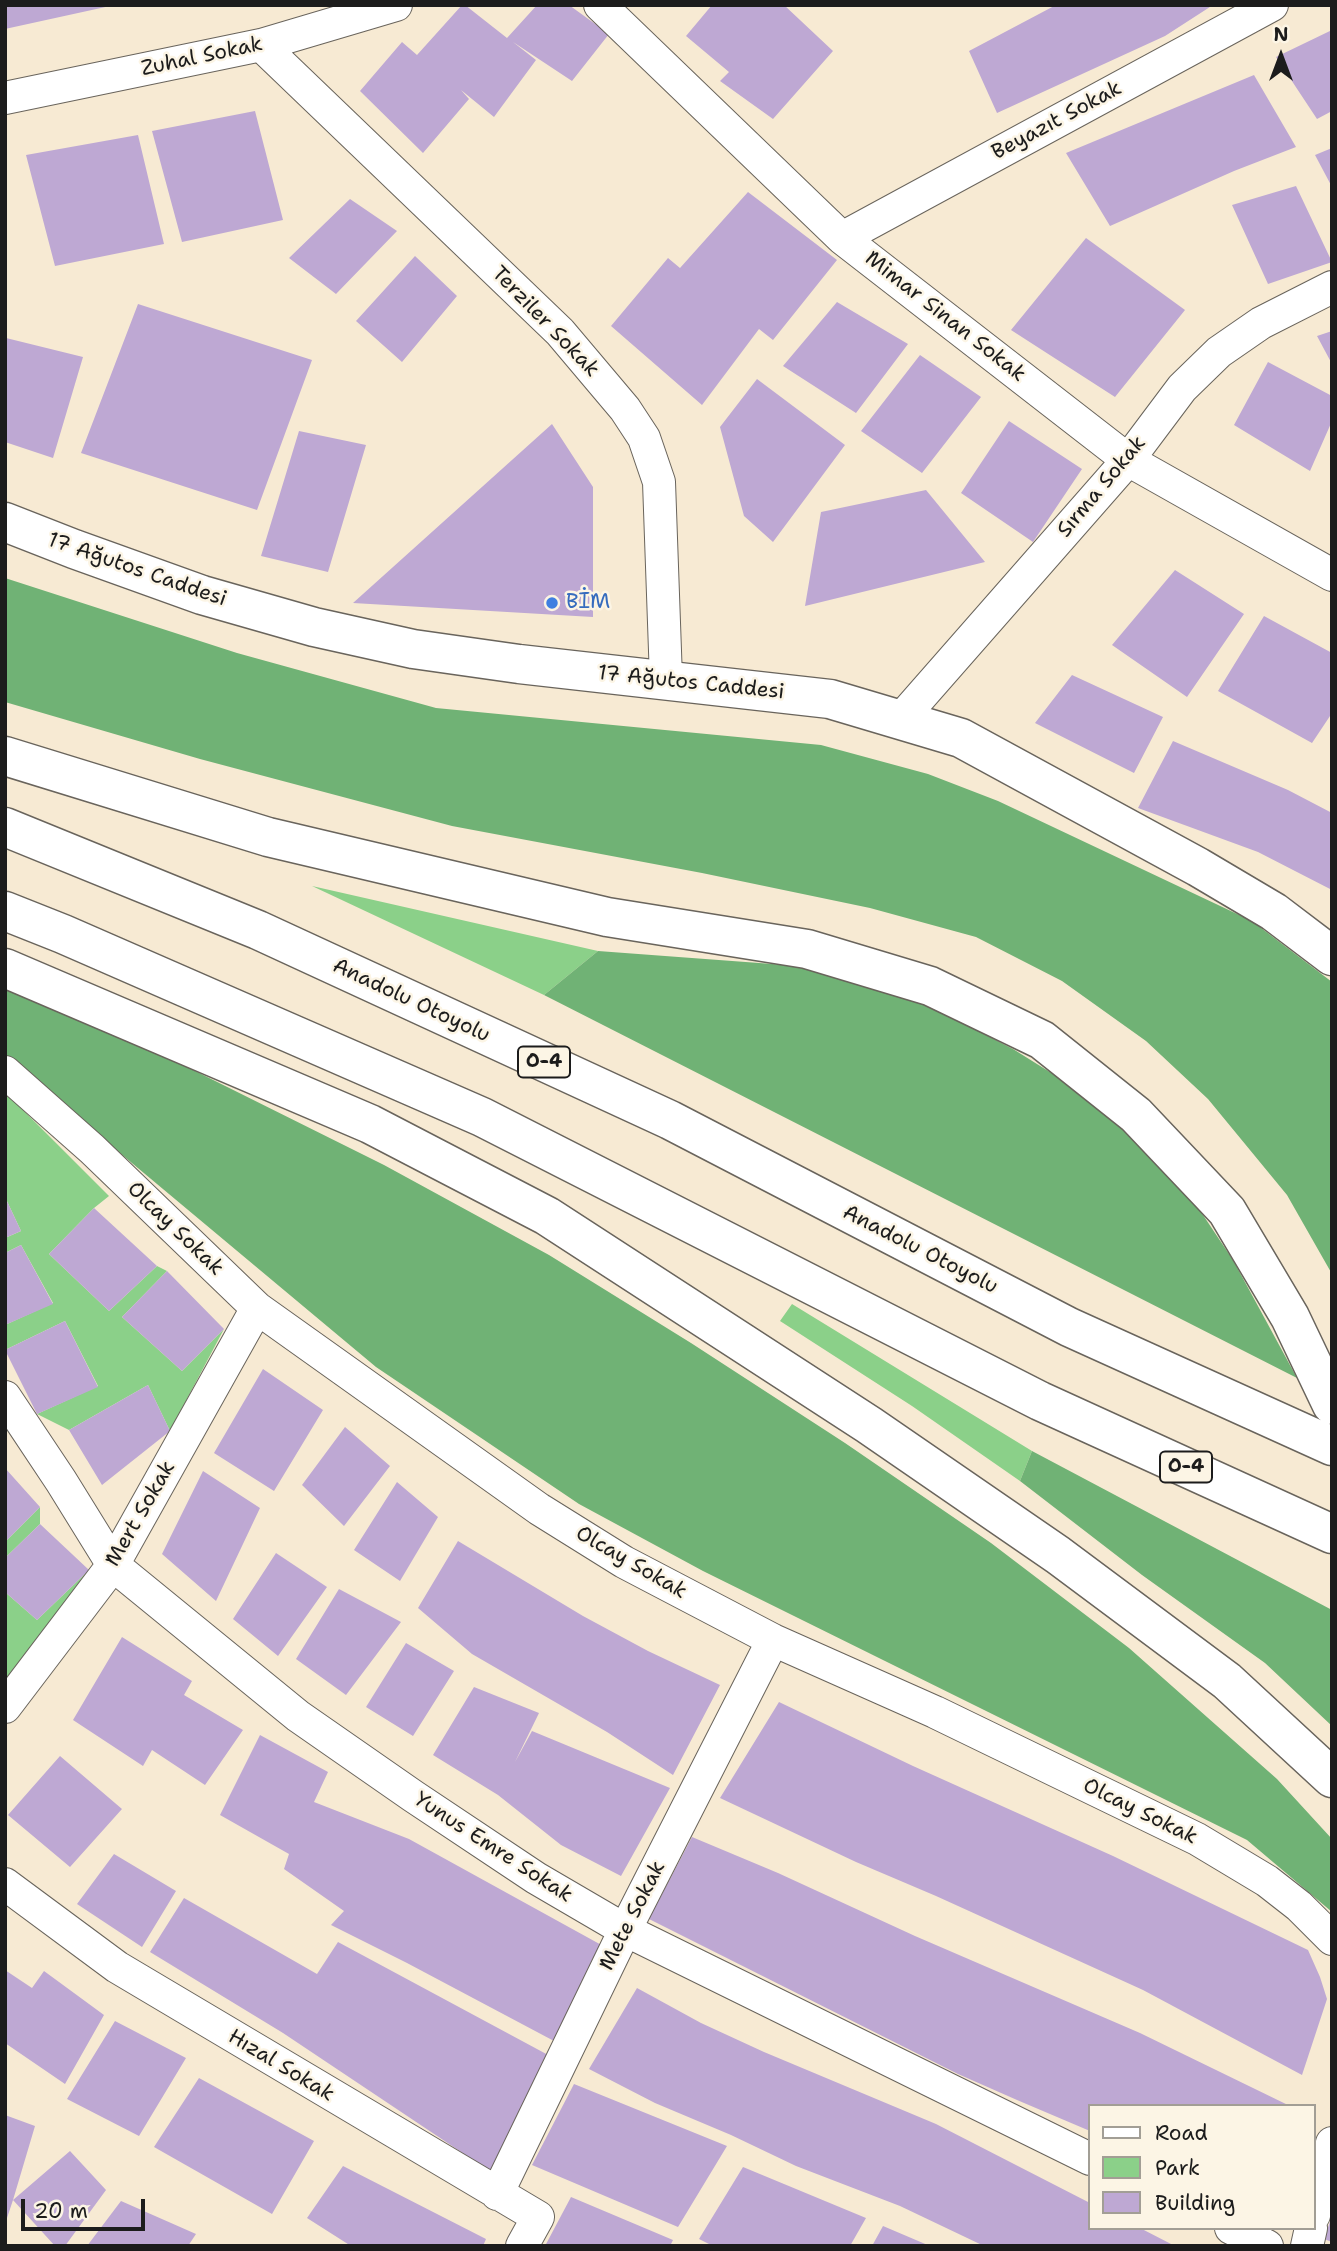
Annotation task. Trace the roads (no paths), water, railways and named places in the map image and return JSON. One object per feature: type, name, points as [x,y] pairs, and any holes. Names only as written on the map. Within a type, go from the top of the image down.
[{"type":"main road","name":"17 Ağutos Caddesi","points":[[5,522],[190,590],[314,627],[413,649],[519,664],[830,699],[961,738],[1198,867],[1274,912],[1332,956]]},
{"type":"main road","points":[[5,756],[268,837],[607,916],[807,949],[930,986],[1042,1040],[1136,1115],[1227,1211],[1290,1317],[1332,1405]]},
{"type":"main road","name":"Anadolu Otoyolu","points":[[5,827],[258,930],[670,1120],[1069,1327],[1332,1446]]},
{"type":"main road","name":"O-4","points":[[5,911],[482,1117],[1040,1401],[1332,1534]]},
{"type":"main road","points":[[5,968],[370,1124],[547,1216],[869,1425],[1058,1555],[1227,1681],[1332,1778]]},
{"type":"street","name":"Zuhal Sokak","points":[[5,98],[261,45],[396,5]]},
{"type":"street","name":"Mimar Sinan Sokak","points":[[600,5],[842,238],[1128,460],[1332,575]]},
{"type":"street","name":"Beyazıt Sokak","points":[[842,238],[1235,14],[1272,5]]},
{"type":"street","name":"Terziler Sokak","points":[[261,45],[560,332],[625,409],[644,438],[659,482],[666,680]]},
{"type":"street","name":"Sırma Sokak","points":[[900,720],[1128,460],[1182,388],[1219,352],[1261,323],[1332,287]]},
{"type":"street","name":"Olcay Sokak","points":[[5,1072],[92,1149],[257,1308],[540,1509],[624,1562],[773,1640],[935,1712],[1197,1839],[1267,1881],[1299,1906],[1332,1939]]},
{"type":"street","name":"Mert Sokak","points":[[5,1707],[113,1565],[257,1308]]},
{"type":"street","name":"Yunus Emre Sokak","points":[[5,1397],[113,1565],[298,1716],[536,1878],[625,1930],[1088,2158]]},
{"type":"street","name":"Mete Sokak","points":[[497,2193],[625,1930],[773,1640]]},
{"type":"street","name":"Hızal Sokak","points":[[5,1884],[117,1968],[538,2217],[522,2246]]},
{"type":"street","points":[[1316,2207],[1332,2143]]},
{"type":"street","points":[[1235,2230],[1267,2246]]},
{"type":"place","name":"BİM","points":[[552,603]]}]
